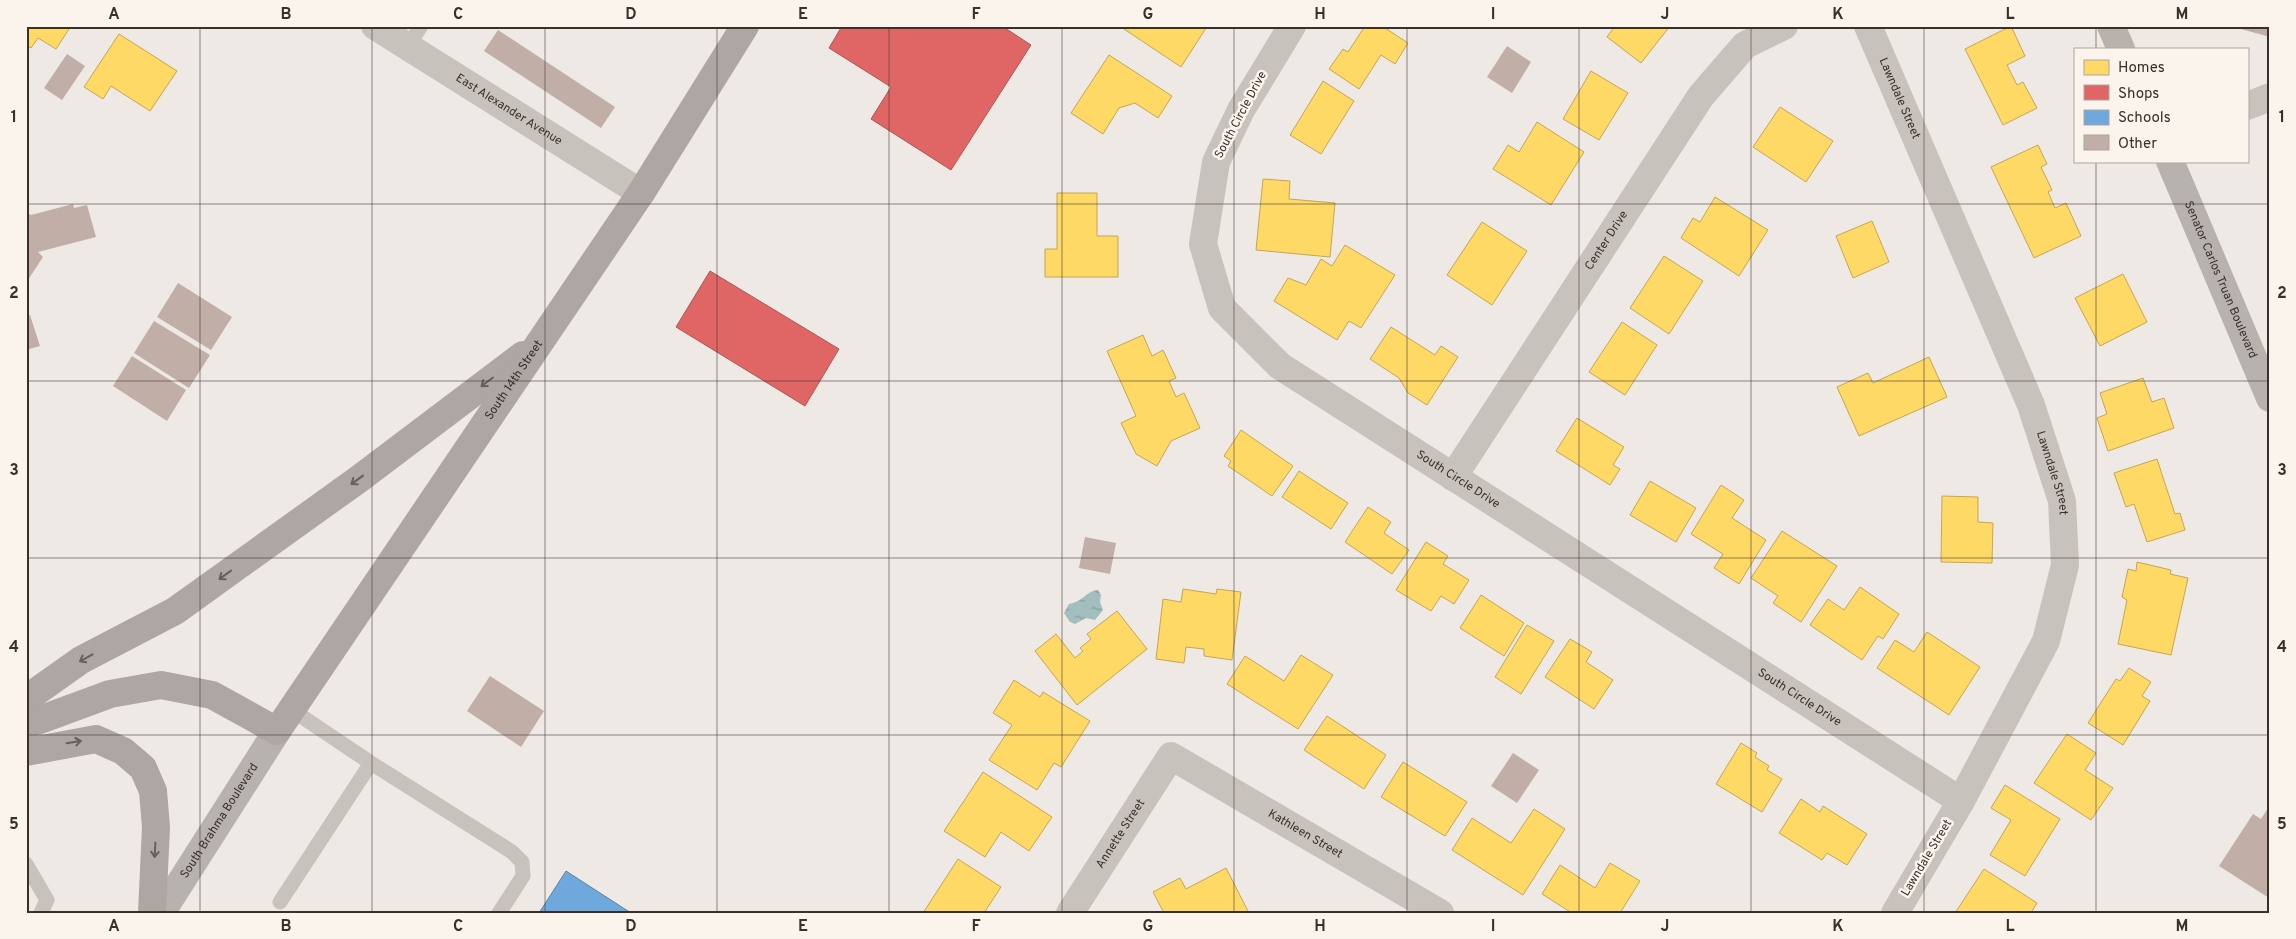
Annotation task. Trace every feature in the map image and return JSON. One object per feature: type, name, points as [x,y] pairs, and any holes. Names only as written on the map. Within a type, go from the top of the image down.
[{"type":"main road","name":"South 14th Street","points":[[285,720],[641,193],[745,26]]},
{"type":"main road","points":[[2111,26],[2121,48]]},
{"type":"main road","name":"Senator Carlos Truan Boulevard","points":[[2170,162],[2270,398]]},
{"type":"main road","points":[[26,699],[81,660],[175,611],[359,478],[540,342]]},
{"type":"main road","points":[[26,725],[110,694],[161,685],[212,696],[285,720]]},
{"type":"main road","name":"South Brahma Boulevard","points":[[161,913],[285,720]]},
{"type":"main road","points":[[26,752],[96,739],[123,751],[144,768],[153,791],[156,827],[152,913]]},
{"type":"street","name":"East Alexander Avenue","points":[[375,26],[414,36],[641,193]]},
{"type":"street","name":"South Circle Drive","points":[[1292,26],[1241,110],[1216,162],[1204,244],[1222,308],[1280,366],[1961,801]]},
{"type":"street","name":"Center Drive","points":[[1453,477],[1701,96],[1745,45],[1784,26]]},
{"type":"street","name":"Lawndale Street","points":[[1868,26],[2031,404],[2062,501],[2065,565],[2046,641],[1961,801],[1894,913]]},
{"type":"street","points":[[2248,106],[2270,97]]},
{"type":"street","name":"Annette Street","points":[[1070,913],[1171,756]]},
{"type":"street","name":"Kathleen Street","points":[[1171,756],[1440,913]]},
{"type":"lane","points":[[285,720],[371,763],[512,852],[522,862],[523,876],[499,913]]},
{"type":"lane","points":[[280,902],[371,763]]},
{"type":"lane","points":[[26,864],[47,900],[42,913]]},
{"type":"water","points":[[1098,590],[1101,595],[1100,602],[1103,610],[1095,620],[1086,618],[1075,624],[1070,622],[1064,613],[1069,604],[1078,601],[1090,592]]},
{"type":"building: Homes","points":[[26,26],[71,26],[56,49],[38,38],[31,48],[26,45]]},
{"type":"building: Homes","points":[[1126,26],[1203,26],[1206,28],[1181,67],[1124,29]]},
{"type":"building: Homes","points":[[1365,26],[1382,26],[1408,43],[1395,64],[1381,55],[1359,89],[1329,69],[1343,49],[1348,52]]},
{"type":"building: Homes","points":[[1615,26],[1670,26],[1641,63],[1607,37]]},
{"type":"building: Homes","points":[[2011,26],[2025,56],[2007,65],[2017,85],[2023,82],[2037,108],[2003,125],[1965,49]]},
{"type":"building: Homes","points":[[119,34],[177,71],[150,111],[111,86],[103,99],[84,87]]},
{"type":"building: Homes","points":[[1109,55],[1172,96],[1158,118],[1135,103],[1119,108],[1103,134],[1071,113]]},
{"type":"building: Homes","points":[[1591,71],[1628,93],[1599,140],[1563,119]]},
{"type":"building: Homes","points":[[1323,81],[1354,101],[1321,154],[1290,135]]},
{"type":"building: Homes","points":[[1780,107],[1833,141],[1806,182],[1753,147]]},
{"type":"building: Homes","points":[[1537,122],[1584,152],[1551,205],[1493,169],[1508,145],[1519,152]]},
{"type":"building: Homes","points":[[2038,145],[2047,164],[2041,167],[2052,190],[2048,192],[2055,208],[2066,203],[2081,236],[2034,258],[1991,167]]},
{"type":"building: Homes","points":[[1263,179],[1290,181],[1289,199],[1335,203],[1330,257],[1256,250]]},
{"type":"building: Homes","points":[[1057,193],[1097,193],[1097,236],[1118,236],[1118,277],[1045,277],[1045,249],[1057,249]]},
{"type":"building: Homes","points":[[1715,197],[1768,230],[1739,276],[1681,238],[1693,218],[1700,222]]},
{"type":"building: Homes","points":[[1872,221],[1889,262],[1853,278],[1836,236]]},
{"type":"building: Homes","points":[[1482,222],[1527,251],[1492,305],[1447,275]]},
{"type":"building: Homes","points":[[1345,245],[1395,275],[1361,328],[1349,321],[1337,340],[1274,301],[1288,278],[1306,285],[1321,259],[1332,266]]},
{"type":"building: Homes","points":[[1664,256],[1703,281],[1669,334],[1630,308]]},
{"type":"building: Homes","points":[[2123,274],[2147,322],[2100,346],[2075,298]]},
{"type":"building: Homes","points":[[1622,322],[1657,345],[1625,395],[1589,372]]},
{"type":"building: Homes","points":[[1391,327],[1435,355],[1441,346],[1458,357],[1427,405],[1408,393],[1399,378],[1370,359]]},
{"type":"building: Homes","points":[[1143,335],[1152,356],[1163,350],[1176,378],[1169,381],[1176,397],[1184,393],[1200,428],[1171,441],[1157,466],[1136,454],[1121,423],[1136,416],[1107,351]]},
{"type":"building: Homes","points":[[1929,357],[1947,397],[1859,436],[1837,387],[1868,373],[1873,383]]},
{"type":"building: Homes","points":[[2143,378],[2152,402],[2164,398],[2174,428],[2108,451],[2097,418],[2107,414],[2100,393]]},
{"type":"building: Homes","points":[[1577,418],[1624,447],[1613,465],[1620,469],[1610,485],[1556,451]]},
{"type":"building: Homes","points":[[1241,430],[1293,466],[1272,496],[1228,466],[1231,461],[1224,456]]},
{"type":"building: Homes","points":[[2157,459],[2175,514],[2180,513],[2185,530],[2147,542],[2134,504],[2126,507],[2114,473]]},
{"type":"building: Homes","points":[[1299,471],[1348,503],[1331,529],[1282,497]]},
{"type":"building: Homes","points":[[1650,481],[1696,508],[1676,542],[1630,515]]},
{"type":"building: Homes","points":[[1721,485],[1744,500],[1732,518],[1766,540],[1739,584],[1714,568],[1723,554],[1691,534]]},
{"type":"building: Homes","points":[[1942,496],[1978,497],[1978,522],[1993,523],[1992,563],[1941,562]]},
{"type":"building: Homes","points":[[1368,507],[1391,522],[1384,533],[1409,550],[1392,574],[1345,542]]},
{"type":"building: Homes","points":[[1782,531],[1837,566],[1801,622],[1773,603],[1778,596],[1751,578]]},
{"type":"building: Homes","points":[[1426,542],[1448,556],[1443,564],[1469,580],[1454,604],[1441,596],[1431,611],[1396,590]]},
{"type":"building: Homes","points":[[2137,562],[2171,570],[2170,574],[2188,578],[2171,655],[2118,644],[2127,600],[2122,597],[2128,569],[2136,571]]},
{"type":"building: Homes","points":[[1860,587],[1899,614],[1883,639],[1878,636],[1862,660],[1810,625],[1828,599],[1844,610]]},
{"type":"building: Homes","points":[[1183,589],[1216,594],[1217,589],[1241,592],[1232,660],[1204,656],[1204,649],[1186,647],[1184,663],[1156,659],[1163,599],[1181,602]]},
{"type":"building: Homes","points":[[1481,595],[1524,623],[1504,656],[1460,628]]},
{"type":"building: Homes","points":[[1117,611],[1147,649],[1077,705],[1035,651],[1056,634],[1075,658],[1083,651],[1080,648],[1091,639],[1087,634]]},
{"type":"building: Homes","points":[[1527,625],[1554,641],[1521,694],[1495,677]]},
{"type":"building: Homes","points":[[1927,632],[1980,667],[1949,715],[1877,668],[1895,640],[1914,652]]},
{"type":"building: Homes","points":[[1570,639],[1592,652],[1586,662],[1613,680],[1594,709],[1545,677]]},
{"type":"building: Homes","points":[[1301,655],[1333,675],[1298,729],[1227,684],[1245,656],[1284,681]]},
{"type":"building: Homes","points":[[2129,668],[2151,682],[2142,696],[2150,701],[2123,745],[2088,723],[2116,679],[2120,681]]},
{"type":"building: Homes","points":[[1014,680],[1040,697],[1043,692],[1090,721],[1061,767],[1054,763],[1037,790],[989,760],[1012,725],[993,713]]},
{"type":"building: Homes","points":[[1327,716],[1386,755],[1364,789],[1304,750]]},
{"type":"building: Homes","points":[[2067,734],[2096,753],[2085,770],[2113,788],[2091,820],[2034,783]]},
{"type":"building: Homes","points":[[1741,743],[1757,753],[1755,757],[1769,766],[1767,770],[1782,779],[1762,812],[1716,784]]},
{"type":"building: Homes","points":[[1403,762],[1467,802],[1445,836],[1381,797]]},
{"type":"building: Homes","points":[[983,772],[1052,817],[1029,851],[1001,832],[985,857],[944,831]]},
{"type":"building: Homes","points":[[2005,785],[2060,819],[2025,876],[1990,855],[2011,820],[1991,808]]},
{"type":"building: Homes","points":[[1801,799],[1820,812],[1823,806],[1867,834],[1847,865],[1827,853],[1822,860],[1779,833]]},
{"type":"building: Homes","points":[[1534,809],[1565,829],[1523,895],[1452,850],[1472,818],[1511,843]]},
{"type":"building: Homes","points":[[958,859],[1001,887],[984,913],[923,913]]},
{"type":"building: Homes","points":[[1610,863],[1640,881],[1620,913],[1572,913],[1542,894],[1560,865],[1595,888]]},
{"type":"building: Homes","points":[[1226,868],[1249,913],[1164,913],[1153,892],[1180,878],[1186,889]]},
{"type":"building: Homes","points":[[1984,869],[2037,903],[2031,913],[1955,913]]},
{"type":"building: Shops","points":[[842,26],[1002,26],[1031,45],[951,170],[871,119],[891,87],[829,48]]},
{"type":"building: Shops","points":[[710,271],[839,349],[805,406],[676,327]]},
{"type":"building: Schools","points":[[566,871],[631,913],[539,913]]},
{"type":"building: Other","points":[[2270,26],[2270,37],[2234,27]]},
{"type":"building: Other","points":[[498,30],[615,107],[601,128],[484,51]]},
{"type":"building: Other","points":[[1507,46],[1531,62],[1512,93],[1487,77]]},
{"type":"building: Other","points":[[67,54],[85,66],[62,100],[44,88]]},
{"type":"building: Other","points":[[73,204],[74,208],[87,205],[96,237],[38,252],[43,257],[26,283],[26,212],[31,215]]},
{"type":"building: Other","points":[[178,283],[232,317],[211,350],[157,317]]},
{"type":"building: Other","points":[[30,315],[40,346],[26,350],[26,316]]},
{"type":"building: Other","points":[[154,321],[210,355],[189,388],[134,353]]},
{"type":"building: Other","points":[[132,356],[186,390],[167,421],[113,386]]},
{"type":"building: Other","points":[[1085,537],[1116,543],[1110,574],[1079,568]]},
{"type":"building: Other","points":[[490,676],[544,711],[521,747],[467,711]]},
{"type":"building: Other","points":[[1513,753],[1539,770],[1517,803],[1491,786]]},
{"type":"building: Other","points":[[2270,805],[2269,898],[2219,866],[2253,814],[2261,819]]}]
